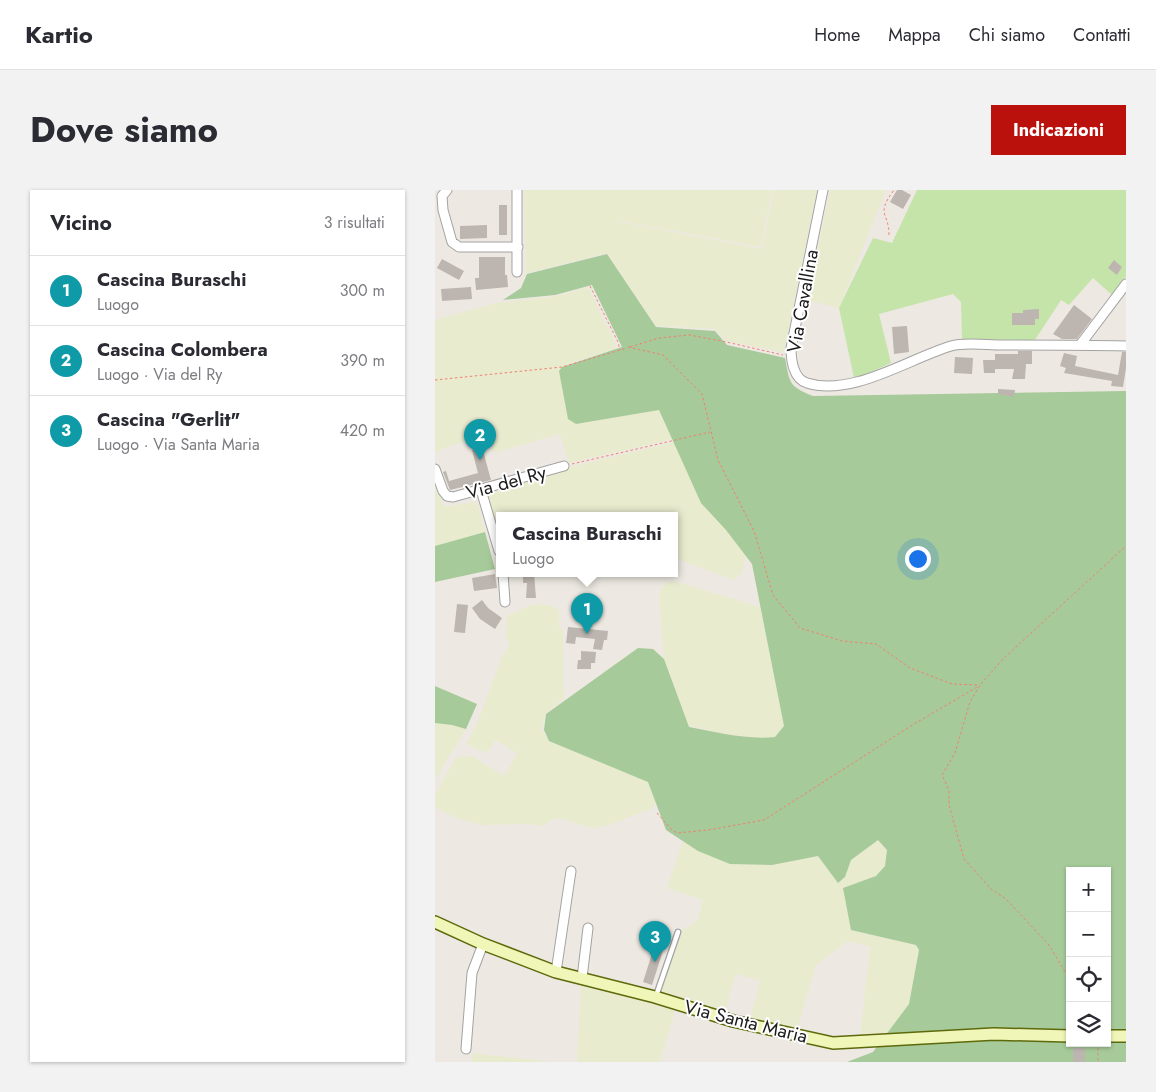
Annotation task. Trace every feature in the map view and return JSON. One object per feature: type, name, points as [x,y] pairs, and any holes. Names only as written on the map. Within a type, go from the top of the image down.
[{"type":"street","points":[[447,190],[442,196],[443,210],[452,242],[459,247],[517,248]]},
{"type":"street","points":[[517,190],[517,272]]},
{"type":"street","name":"Via Cavallina","points":[[823,190],[791,348],[794,369],[799,380],[820,386],[839,386],[865,380],[954,346],[1081,345]]},
{"type":"street","points":[[1081,345],[1126,284]]},
{"type":"street","points":[[1081,345],[1126,346]]},
{"type":"street","name":"Via del Ry","points":[[435,470],[443,491],[447,496],[453,496],[565,466]]},
{"type":"street","points":[[481,490],[496,541]]},
{"type":"street","points":[[503,577],[505,602]]},
{"type":"street","points":[[556,972],[571,871]]},
{"type":"street","name":"Via Santa Maria","points":[[435,922],[483,944],[556,972],[655,997],[733,1021],[833,1042],[994,1034],[1066,1036]]},
{"type":"street","points":[[582,978],[588,928]]},
{"type":"street","points":[[466,1049],[472,973],[483,944]]},
{"type":"street","points":[[1111,1036],[1126,1036]]},
{"type":"lane","points":[[655,997],[678,932]]},
{"type":"path","points":[[889,235],[884,210],[887,200],[894,190]]},
{"type":"path","points":[[590,286],[618,342],[620,351]]},
{"type":"path","points":[[435,380],[562,367],[659,338],[689,335],[791,356]]},
{"type":"path","points":[[628,347],[663,355],[702,394],[718,460],[754,531],[773,595],[800,628],[842,641],[876,644],[910,668],[953,684],[980,685]]},
{"type":"path","points":[[565,466],[711,432]]},
{"type":"path","points":[[1066,973],[1049,945],[964,860],[949,806],[949,790],[942,775],[955,753],[970,702],[980,685],[1004,658],[1126,546]]},
{"type":"path","points":[[657,814],[677,833],[709,830],[764,820],[914,724],[980,685]]},
{"type":"path","points":[[1097,1047],[1098,1062]]},
{"type":"green space","points":[[524,190],[772,190],[761,247],[616,220],[608,248],[616,221],[762,249],[774,190],[817,190],[784,352],[727,341],[715,329],[656,326],[607,253],[526,273]]},
{"type":"green space","points":[[830,190],[886,190],[839,308],[807,300]]},
{"type":"green space","points":[[917,190],[1126,190],[1126,276],[1112,295],[1093,278],[1069,305],[1061,300],[1035,340],[962,340],[961,302],[953,294],[879,314],[891,363],[854,378],[839,308],[873,238],[892,243]]},
{"type":"green space","points":[[607,254],[656,327],[715,331],[727,345],[785,358],[791,383],[813,396],[1126,391],[1126,1062],[847,1062],[873,1052],[909,1004],[919,950],[916,945],[851,930],[843,888],[876,876],[885,866],[887,850],[878,840],[851,860],[845,877],[838,883],[818,856],[772,865],[730,864],[698,851],[666,830],[648,782],[549,741],[544,730],[546,714],[638,648],[653,649],[664,659],[689,727],[732,735],[764,738],[775,737],[784,726],[752,564],[726,530],[701,503],[659,410],[576,424],[568,419],[559,371],[562,367],[622,347],[592,285],[555,295],[503,300],[521,288],[527,274]]},
{"type":"green space","points":[[588,287],[616,344],[615,349],[567,364],[559,371],[577,424],[659,410],[673,439],[569,463],[560,434],[494,453],[487,433],[435,452],[435,320],[496,303],[557,296]]},
{"type":"green space","points":[[674,442],[685,465],[726,530],[746,556],[742,573],[734,580],[678,559],[678,512],[496,512],[496,524],[488,495],[570,467]]},
{"type":"green space","points":[[435,483],[444,507],[477,502],[485,532],[435,546]]},
{"type":"green space","points":[[485,532],[495,569],[435,582],[435,546]]},
{"type":"green space","points":[[674,581],[760,607],[784,726],[775,737],[763,738],[731,735],[689,726],[664,659],[659,596],[661,589],[666,583]]},
{"type":"green space","points":[[531,605],[552,606],[559,610],[559,627],[563,630],[564,698],[545,714],[542,730],[549,741],[648,782],[656,804],[651,810],[610,825],[594,828],[565,819],[552,819],[544,826],[525,824],[483,825],[461,820],[438,809],[435,805],[435,795],[455,759],[461,756],[472,756],[504,776],[517,753],[496,739],[487,753],[466,744],[477,724],[501,659],[510,643],[506,637],[507,616]]},
{"type":"green space","points":[[435,686],[477,704],[466,729],[435,723]]},
{"type":"green space","points":[[435,723],[466,729],[435,779]]},
{"type":"green space","points":[[878,840],[887,850],[885,865],[876,876],[851,930],[916,945],[919,950],[909,1004],[886,1035],[860,1036],[870,947],[848,941],[816,965],[797,1031],[750,1019],[760,981],[736,974],[725,1012],[659,994],[682,930],[698,920],[703,900],[667,888],[683,841],[698,851],[772,865],[818,856],[845,877],[851,860]]},
{"type":"green space","points":[[581,981],[676,1008],[660,1062],[577,1062]]},
{"type":"green space","points":[[472,1053],[553,1062],[472,1062]]},
{"type":"building","points":[[897,190],[902,190],[911,195],[903,209],[890,202]]},
{"type":"building","points":[[499,205],[507,205],[507,235],[499,235]]},
{"type":"building","points":[[487,225],[487,238],[460,239],[460,226]]},
{"type":"building","points":[[479,257],[505,257],[505,275],[507,275],[508,287],[476,290],[475,278],[479,278]]},
{"type":"building","points":[[442,259],[464,271],[459,280],[437,268]]},
{"type":"building","points":[[1114,260],[1122,267],[1117,275],[1108,268]]},
{"type":"building","points":[[471,287],[472,299],[442,301],[441,289]]},
{"type":"building","points":[[1074,305],[1092,319],[1077,339],[1062,339],[1053,334]]},
{"type":"building","points":[[1039,309],[1039,319],[1035,319],[1035,325],[1012,325],[1012,313],[1023,313],[1023,310]]},
{"type":"building","points":[[907,326],[909,352],[894,354],[892,327]]},
{"type":"building","points":[[1018,351],[1032,351],[1032,364],[1026,364],[1025,379],[1012,379],[1014,369],[995,369],[995,373],[984,373],[983,360],[995,360],[995,354],[1018,354]]},
{"type":"building","points":[[1122,352],[1126,352],[1123,387],[1111,386],[1112,381],[1064,373],[1066,368],[1060,366],[1064,353],[1077,356],[1075,366],[1118,375]]},
{"type":"building","points":[[955,357],[973,358],[972,374],[954,373]]},
{"type":"building","points":[[998,389],[1015,390],[1014,397],[998,394]]},
{"type":"building","points":[[482,447],[491,480],[450,490],[443,472],[446,471],[449,481],[478,473],[472,450]]},
{"type":"building","points":[[495,574],[497,588],[474,591],[472,578]]},
{"type":"building","points":[[523,577],[534,577],[536,598],[526,598],[527,583],[523,583]]},
{"type":"building","points":[[482,600],[488,608],[502,618],[495,629],[480,619],[472,608]]},
{"type":"building","points":[[457,604],[468,605],[465,633],[454,632]]},
{"type":"building","points":[[568,627],[608,631],[607,640],[604,640],[602,650],[593,649],[595,639],[576,637],[575,644],[566,643]]},
{"type":"building","points":[[581,651],[596,652],[595,663],[591,663],[591,669],[577,669],[578,660],[581,660]]},
{"type":"building","points":[[648,927],[669,932],[652,985],[643,982],[656,941],[645,938]]},
{"type":"building","points":[[1073,1048],[1085,1048],[1085,1062],[1073,1062]]},
{"type":"place","name":"Cascina Colombera","points":[[480,460]]},
{"type":"place","name":"Cascina Buraschi","points":[[587,634]]},
{"type":"place","name":"Cascina \"Gerlit\"","points":[[655,962]]}]
